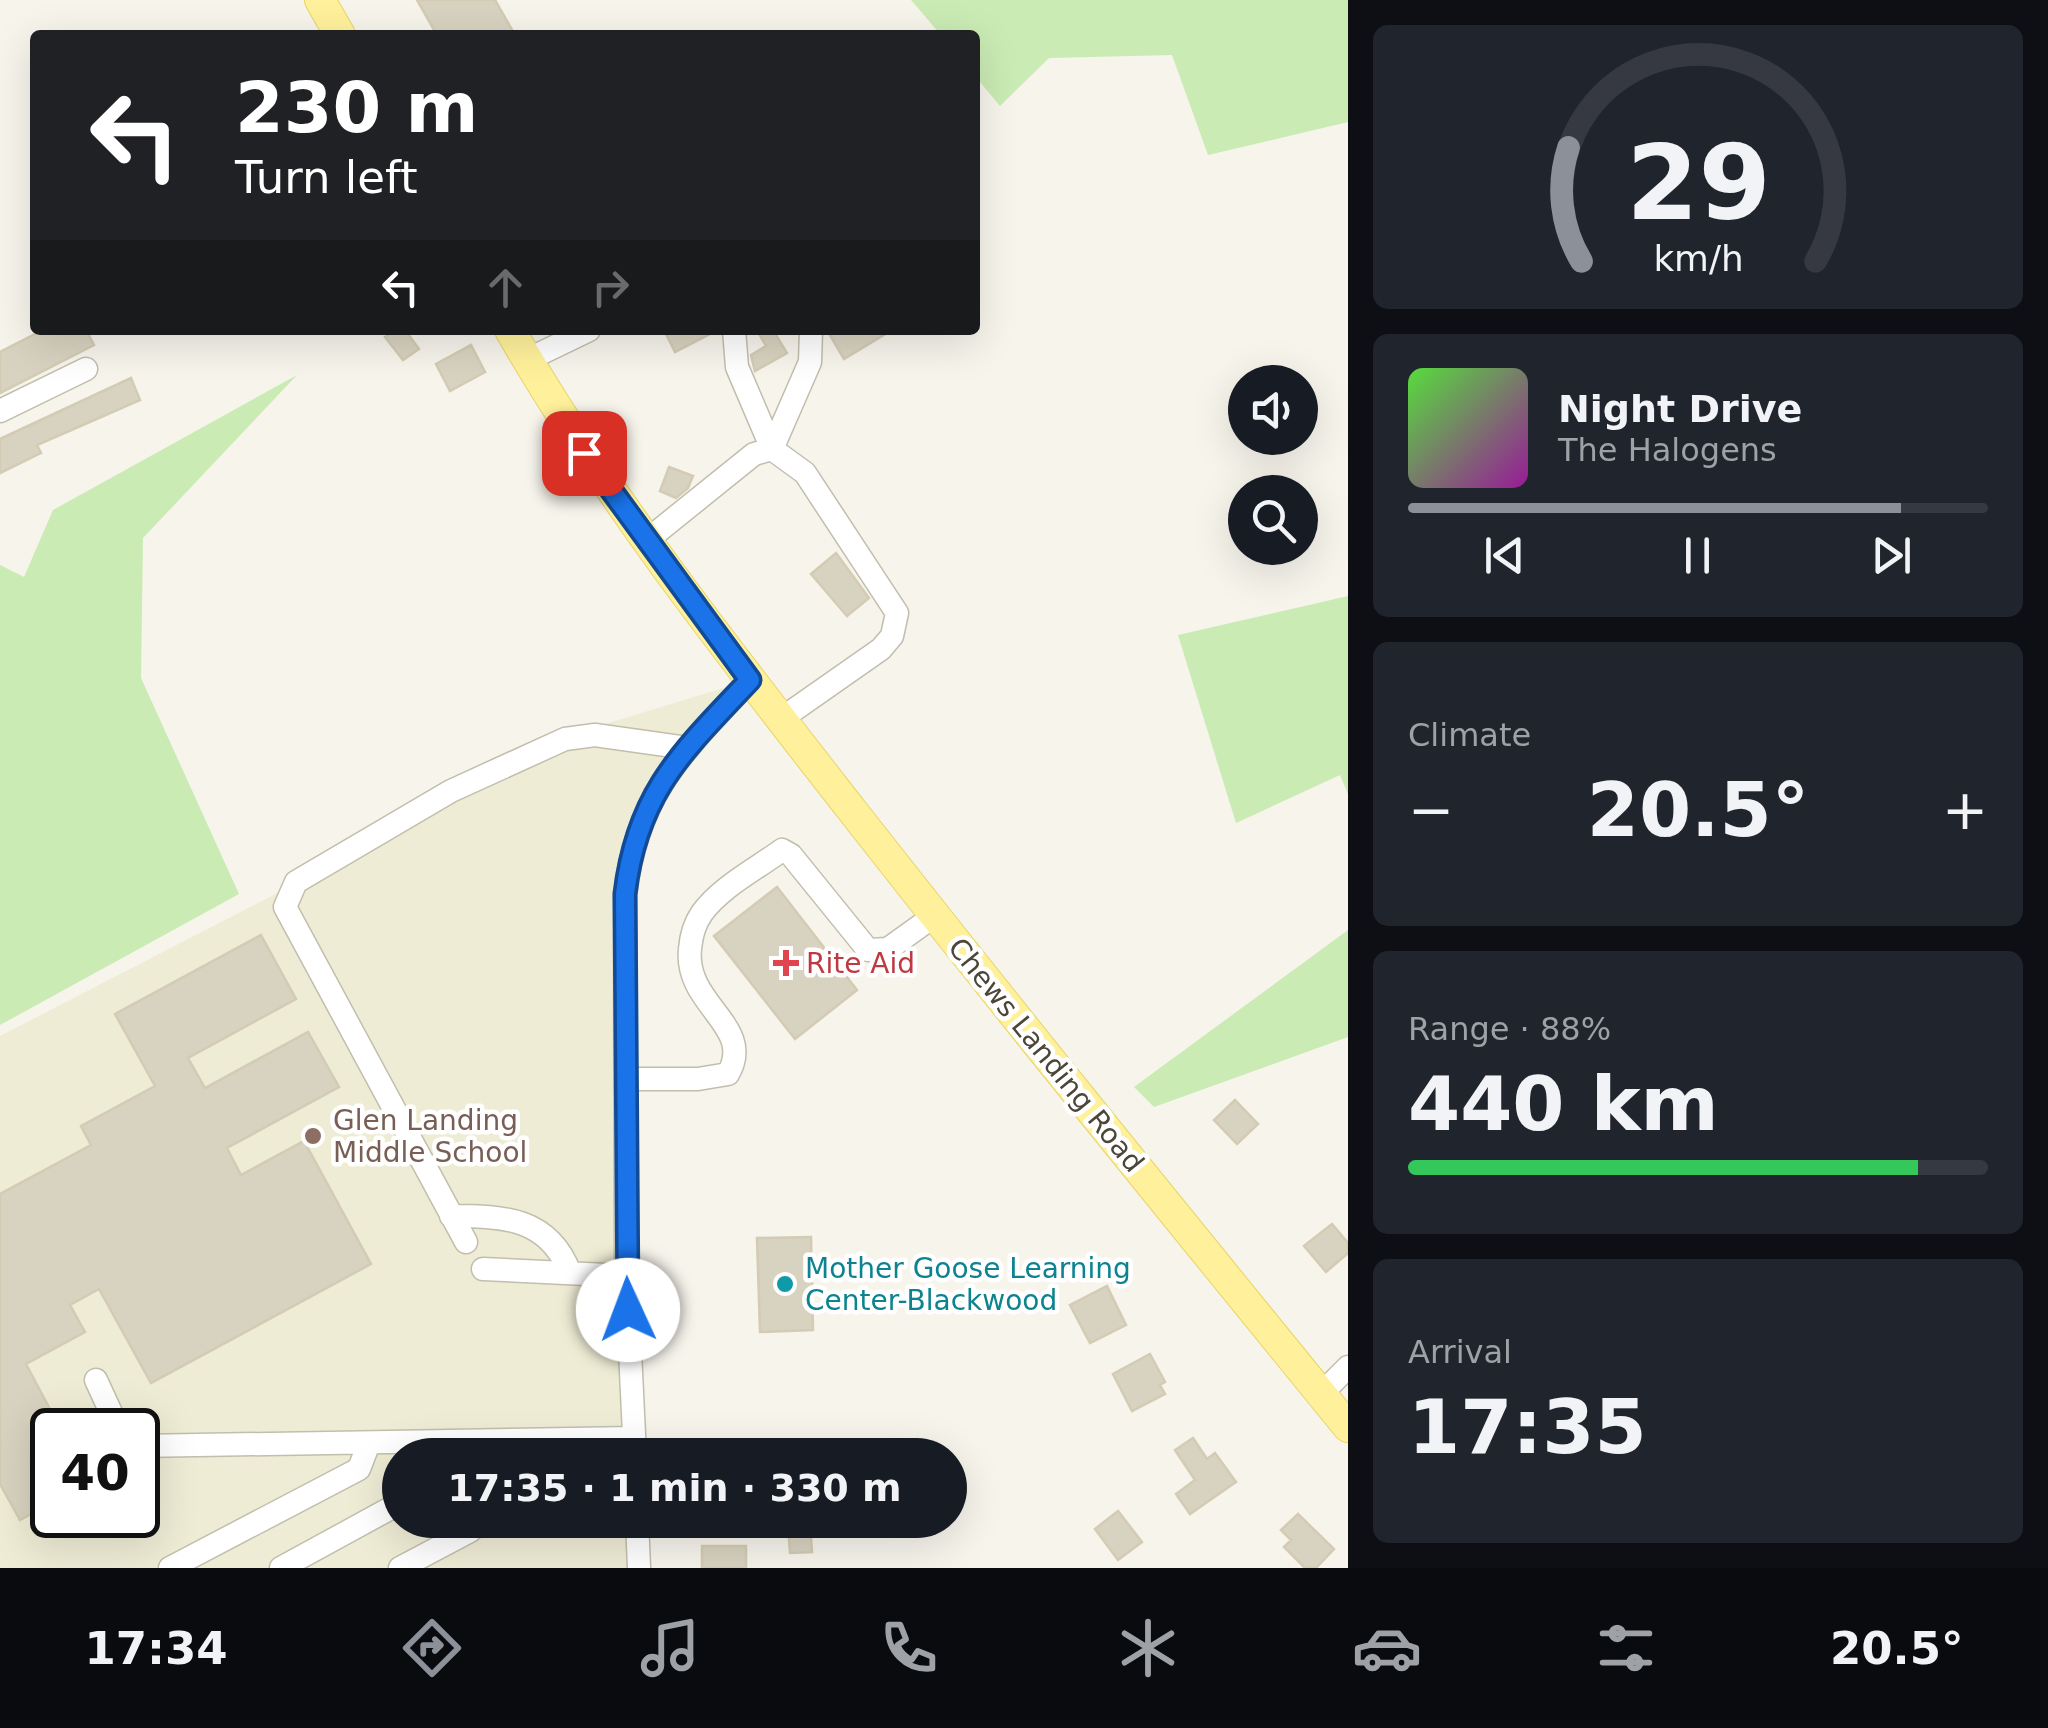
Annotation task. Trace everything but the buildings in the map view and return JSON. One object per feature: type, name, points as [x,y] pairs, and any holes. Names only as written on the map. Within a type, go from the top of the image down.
[{"type":"main road","name":"Chews Landing Road","points":[[513,335],[584,453],[750,680],[1032,1040],[1348,1426]]},
{"type":"street","points":[[527,360],[580,335]]},
{"type":"street","points":[[734,335],[737,367],[772,449],[805,473],[897,613],[892,636],[881,650],[781,719]]},
{"type":"street","points":[[772,449],[810,362],[811,335]]},
{"type":"street","points":[[0,411],[86,369]]},
{"type":"street","points":[[646,541],[740,464],[754,454],[772,449]]},
{"type":"street","points":[[634,1438],[626,1276],[625,894],[629,858],[646,807],[672,764],[750,680]]},
{"type":"street","points":[[466,1242],[285,907],[296,882],[452,791],[564,738],[596,735],[686,748]]},
{"type":"street","points":[[626,1079],[698,1079],[728,1074],[736,1060],[734,1039],[692,979],[691,938],[700,915],[712,901],[782,850],[791,855],[868,950],[888,949],[934,916]]},
{"type":"street","points":[[452,1216],[532,1226],[555,1244],[570,1273]]},
{"type":"street","points":[[482,1269],[626,1276]]},
{"type":"street","points":[[1321,1394],[1348,1367]]},
{"type":"street","points":[[96,1380],[109,1408]]},
{"type":"street","points":[[170,1568],[359,1469],[368,1442]]},
{"type":"street","points":[[160,1446],[382,1443]]},
{"type":"street","points":[[281,1568],[382,1513]]},
{"type":"street","points":[[400,1568],[455,1538]]},
{"type":"street","points":[[638,1538],[639,1568]]},
{"type":"shaded area","name":"Glen Landing Middle School","points":[[750,680],[672,764],[629,858],[635,1438],[382,1438],[382,1538],[638,1538],[639,1568],[0,1568],[0,1036],[605,724]]},
{"type":"green space","points":[[911,0],[1348,0],[1348,122],[1208,155],[1172,55],[1049,58],[1000,106],[980,82],[980,30],[937,30]]},
{"type":"green space","points":[[297,375],[143,538],[141,678],[239,894],[0,1025],[0,565],[24,577],[53,510]]},
{"type":"green space","points":[[1348,596],[1348,794],[1340,775],[1236,823],[1178,635]]},
{"type":"green space","points":[[1348,930],[1348,1037],[1154,1107],[1134,1087]]},
{"type":"place","name":"Rite Aid","points":[[786,963]]},
{"type":"place","name":"Glen Landing Middle School","points":[[313,1136]]},
{"type":"place","name":"Mother Goose Learning Center-Blackwood","points":[[785,1284]]},
{"type":"route","points":[[584,453],[750,680],[672,764],[646,807],[629,858],[625,894],[628,1310]]}]
